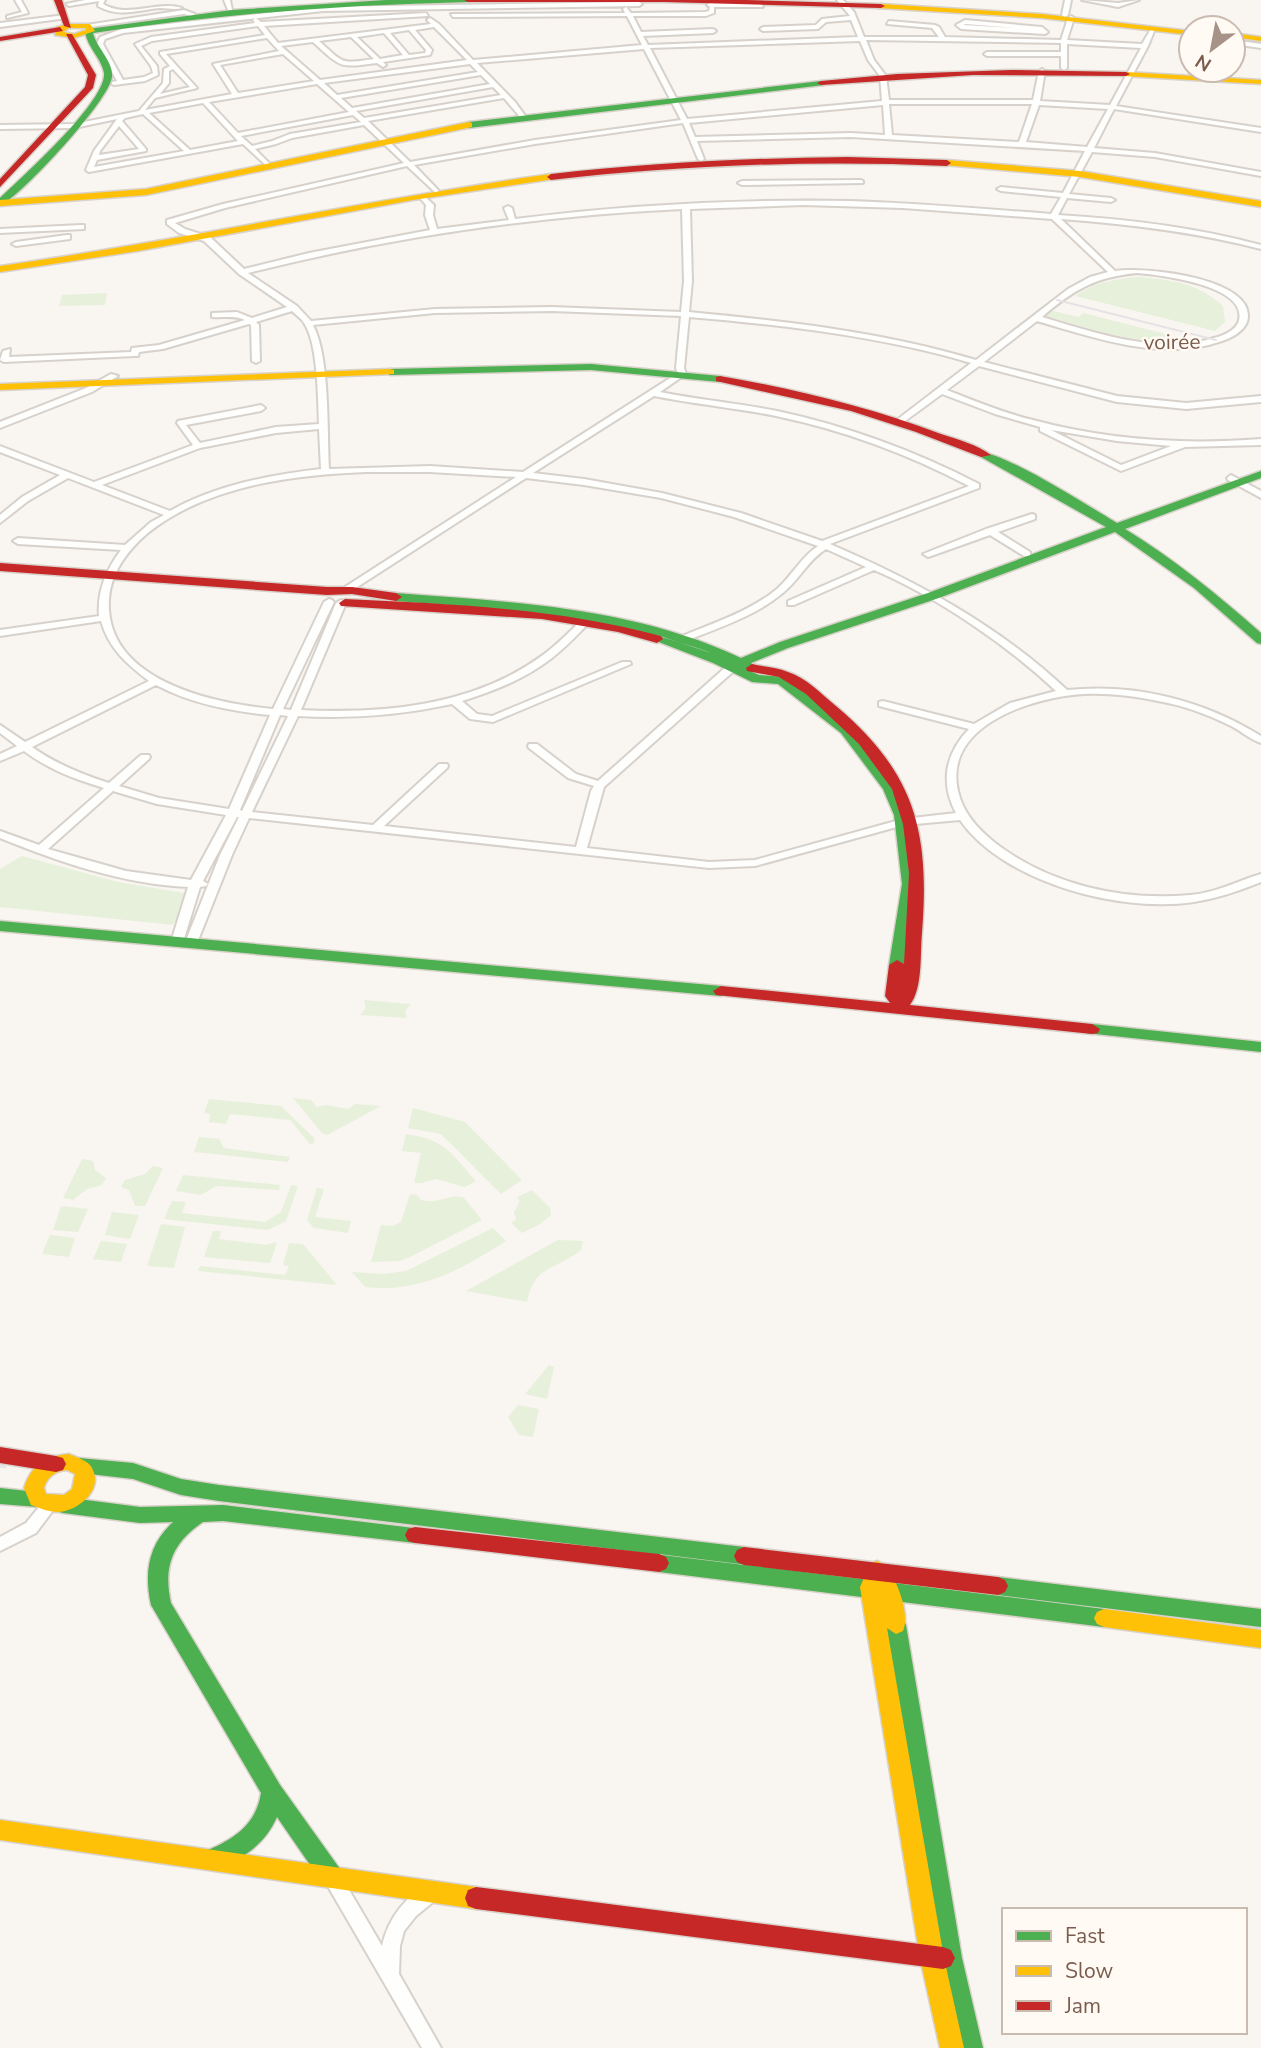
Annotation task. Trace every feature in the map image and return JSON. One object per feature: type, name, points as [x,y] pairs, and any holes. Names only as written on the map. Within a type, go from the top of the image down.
[{"type":"main road","points":[[0,40],[72,22],[187,12],[229,5],[363,0]]},
{"type":"main road","points":[[72,22],[255,16],[348,3],[442,0],[716,0],[1068,14],[1177,31]]},
{"type":"main road","points":[[1,198],[74,126],[107,84],[107,70],[91,43],[72,22]]},
{"type":"main road","points":[[1,198],[54,128],[76,105],[91,82],[90,70],[72,22]]},
{"type":"main road","points":[[1,198],[146,192],[385,139],[522,116],[882,74],[1057,66],[1261,80]]},
{"type":"main road","points":[[0,267],[201,237],[516,180],[616,165],[701,159],[881,157],[1077,172],[1261,201]]},
{"type":"main road","points":[[516,180],[652,167],[775,160],[912,161],[1077,172]]},
{"type":"main road","points":[[0,382],[541,362],[681,371],[768,381],[834,395],[972,440],[1057,480],[1119,524],[1221,604],[1261,640]]},
{"type":"main road","points":[[0,387],[109,379]]},
{"type":"main road","points":[[339,597],[586,621],[654,638],[736,664],[815,634],[824,628],[928,594],[1119,524],[1235,480],[1261,467]]},
{"type":"main road","points":[[1235,480],[1261,474]]},
{"type":"main road","points":[[928,594],[1027,554],[1119,524],[1180,560],[1261,628]]},
{"type":"main road","points":[[0,567],[105,580]]},
{"type":"main road","points":[[0,575],[576,613],[683,639],[736,664],[757,679],[781,680],[846,730],[890,788],[906,821],[908,897],[900,1000]]},
{"type":"main road","points":[[0,916],[185,938]]},
{"type":"main road","points":[[0,926],[185,938],[900,1000],[1261,1035]]},
{"type":"main road","points":[[900,1000],[1261,1047]]},
{"type":"main road","points":[[0,1455],[55,1464],[69,1462],[79,1466],[133,1471],[181,1487],[1261,1618]]},
{"type":"main road","points":[[50,1503],[34,1482],[43,1470],[55,1464]]},
{"type":"main road","points":[[50,1503],[79,1497],[87,1484],[84,1471],[79,1466]]},
{"type":"main road","points":[[181,1487],[178,1512],[155,1567],[154,1580],[161,1605],[272,1792],[332,1877]]},
{"type":"main road","points":[[0,1496],[152,1514],[202,1511],[870,1587],[1261,1639]]},
{"type":"main road","points":[[165,1541],[183,1523],[202,1511]]},
{"type":"main road","points":[[152,1514],[165,1541]]},
{"type":"main road","points":[[877,1570],[870,1587],[932,1958],[952,2048]]},
{"type":"main road","points":[[877,1570],[890,1591],[950,1958],[971,2048]]},
{"type":"main road","points":[[211,1860],[239,1851],[256,1834],[268,1817],[272,1792]]},
{"type":"main road","points":[[0,1830],[432,1892],[932,1958],[950,1958]]},
{"type":"street","points":[[0,18],[25,13],[18,0]]},
{"type":"street","points":[[0,25],[72,22],[100,2],[112,0]]},
{"type":"street","points":[[1085,0],[1118,5],[1136,0]]},
{"type":"street","points":[[100,2],[117,12],[174,6],[187,12]]},
{"type":"street","points":[[624,4],[685,121],[701,159]]},
{"type":"street","points":[[420,5],[426,15],[522,116]]},
{"type":"street","points":[[426,15],[255,16],[140,43],[137,45],[154,66],[156,74],[145,79],[118,83],[100,44],[102,38],[110,34],[255,16],[420,5],[853,6]]},
{"type":"street","points":[[763,29],[818,27],[824,20],[853,6]]},
{"type":"street","points":[[853,6],[871,60],[882,74],[889,137]]},
{"type":"street","points":[[453,15],[706,13],[712,12],[712,8]]},
{"type":"street","points":[[1022,144],[1036,103],[1057,66],[1068,14],[1177,32]]},
{"type":"street","points":[[255,16],[276,45],[385,139],[408,164],[430,195],[429,215],[435,233]]},
{"type":"street","points":[[333,25],[353,23],[364,34]]},
{"type":"street","points":[[889,23],[933,26],[943,39]]},
{"type":"street","points":[[1045,32],[972,30],[960,25],[965,23],[1042,29],[1045,32],[1048,41]]},
{"type":"street","points":[[276,45],[437,24]]},
{"type":"street","points":[[314,40],[343,64],[430,52],[410,28]]},
{"type":"street","points":[[1054,216],[1153,30]]},
{"type":"street","points":[[385,31],[408,57]]},
{"type":"street","points":[[639,34],[713,31]]},
{"type":"street","points":[[352,35],[391,73]]},
{"type":"street","points":[[153,97],[192,91],[194,88],[162,53],[268,36]]},
{"type":"street","points":[[0,128],[74,126],[318,82],[470,62],[646,47],[863,38],[1064,41],[1145,46]]},
{"type":"street","points":[[236,96],[216,64],[284,52]]},
{"type":"street","points":[[986,54],[1057,66]]},
{"type":"street","points":[[173,67],[166,71],[167,79],[160,90],[141,109],[189,152]]},
{"type":"street","points":[[335,97],[482,73]]},
{"type":"street","points":[[167,79],[182,76]]},
{"type":"street","points":[[236,135],[495,85]]},
{"type":"street","points":[[160,90],[191,86]]},
{"type":"street","points":[[434,95],[446,106]]},
{"type":"street","points":[[250,148],[290,136],[505,96]]},
{"type":"street","points":[[204,101],[269,165]]},
{"type":"street","points":[[325,471],[319,372],[310,323],[201,237],[174,227],[170,222],[223,206],[408,164],[536,142],[685,121],[886,102],[1036,103],[1113,107],[1261,130]]},
{"type":"street","points":[[95,154],[139,144],[121,119]]},
{"type":"street","points":[[121,119],[95,154],[89,170],[243,142]]},
{"type":"street","points":[[692,139],[851,135],[1022,144],[1165,157],[1261,174]]},
{"type":"street","points":[[800,181],[804,203]]},
{"type":"street","points":[[742,183],[860,182]]},
{"type":"street","points":[[1001,189],[1111,201]]},
{"type":"street","points":[[242,272],[355,246],[513,222],[685,207],[804,203],[1054,216],[1191,232],[1261,247]]},
{"type":"street","points":[[185,938],[213,884],[276,712],[339,597],[653,393],[681,371],[688,281],[685,207]]},
{"type":"street","points":[[508,208],[513,222]]},
{"type":"street","points":[[1054,216],[1112,272]]},
{"type":"street","points":[[0,231],[81,227]]},
{"type":"street","points":[[37,229],[42,240]]},
{"type":"street","points":[[16,244],[67,237]]},
{"type":"street","name":"voirée","points":[[1112,272],[1163,272],[1210,284],[1227,293],[1239,304],[1244,316],[1242,323],[1228,335],[1212,341],[1171,346],[1126,341],[1035,318],[1070,289],[1089,279],[1112,272]]},
{"type":"street","points":[[7,351],[4,360],[135,354],[135,350],[160,347],[294,308]]},
{"type":"street","points":[[310,323],[362,316],[448,311],[552,309],[685,314],[784,323],[939,351],[978,364],[1117,399],[1186,406],[1261,399]]},
{"type":"street","points":[[215,315],[241,314],[252,320],[255,325],[256,361]]},
{"type":"street","points":[[904,418],[1035,318]]},
{"type":"street","points":[[0,425],[109,379]]},
{"type":"street","points":[[942,391],[1033,423],[1121,468],[1186,443]]},
{"type":"street","points":[[653,393],[794,417],[864,438],[955,474],[976,486],[823,545],[811,554],[793,580],[758,607],[683,639]]},
{"type":"street","points":[[198,446],[181,424],[261,408]]},
{"type":"street","points":[[1033,423],[1110,437],[1186,443],[1261,442]]},
{"type":"street","points":[[93,485],[198,446],[276,430],[323,426]]},
{"type":"street","points":[[0,449],[170,514]]},
{"type":"street","points":[[586,621],[544,659],[527,670],[454,700],[381,713],[294,714],[217,702],[157,681],[127,658],[104,618],[105,580],[126,548],[170,514],[219,493],[262,480],[325,471],[411,468],[529,474],[614,486],[679,499],[823,545],[928,594],[1018,652],[1065,694]]},
{"type":"street","points":[[0,520],[25,499],[67,475]]},
{"type":"street","points":[[1235,480],[1261,495]]},
{"type":"street","points":[[928,554],[1032,517]]},
{"type":"street","points":[[989,531],[1027,554]]},
{"type":"street","points":[[18,541],[126,548]]},
{"type":"street","points":[[791,603],[873,567]]},
{"type":"street","points":[[185,938],[195,884],[294,714],[339,597]]},
{"type":"street","points":[[0,633],[104,618]]},
{"type":"street","points":[[454,700],[474,717],[493,719],[626,664]]},
{"type":"street","points":[[581,850],[596,791],[600,785],[736,664]]},
{"type":"street","points":[[0,758],[157,681]]},
{"type":"street","points":[[1261,740],[1217,715],[1176,701],[1109,692],[1065,694],[1015,706],[976,728],[958,750],[951,775],[951,789],[962,816],[986,843],[1041,876],[1088,891],[1138,898],[1188,898],[1232,889],[1261,878]]},
{"type":"street","points":[[883,704],[976,728]]},
{"type":"street","points":[[0,728],[51,765],[157,801],[238,813],[709,865],[755,863],[906,821],[962,816]]},
{"type":"street","points":[[533,746],[572,776],[600,785]]},
{"type":"street","points":[[39,851],[145,757]]},
{"type":"street","points":[[377,827],[443,766]]},
{"type":"street","points":[[0,834],[39,851],[126,873],[195,884],[213,884]]},
{"type":"street","points":[[0,1544],[31,1528],[50,1503]]},
{"type":"street","points":[[332,1877],[432,2048]]},
{"type":"street","points":[[390,1979],[394,1929],[406,1911],[432,1892]]},
{"type":"green space","points":[[1139,277],[1173,281],[1204,292],[1223,306],[1225,322],[1215,331],[1075,296],[1098,284]]},
{"type":"green space","points":[[107,293],[105,305],[59,306],[62,295]]},
{"type":"green space","points":[[1053,311],[1079,317],[1083,313],[1189,340],[1170,342],[1116,336],[1045,316]]},
{"type":"green space","points":[[22,856],[118,882],[190,894],[173,925],[0,907],[0,869]]},
{"type":"green space","points":[[364,1000],[411,1004],[405,1011],[407,1018],[360,1015],[366,1008]]},
{"type":"green space","points":[[293,1098],[311,1100],[317,1107],[326,1105],[348,1109],[355,1104],[381,1106],[327,1135],[322,1133]]},
{"type":"green space","points":[[209,1099],[281,1106],[315,1139],[313,1144],[310,1144],[290,1120],[230,1114],[226,1124],[209,1122],[210,1114],[204,1113]]},
{"type":"green space","points":[[413,1108],[465,1122],[522,1180],[501,1194],[441,1134],[408,1128]]},
{"type":"green space","points":[[406,1134],[439,1144],[453,1155],[476,1181],[465,1187],[436,1179],[414,1183],[421,1153],[402,1151]]},
{"type":"green space","points":[[199,1137],[219,1139],[224,1148],[290,1157],[288,1162],[194,1152]]},
{"type":"green space","points":[[82,1159],[93,1161],[95,1170],[106,1178],[102,1185],[87,1189],[73,1200],[63,1198]]},
{"type":"green space","points":[[153,1166],[163,1168],[145,1206],[135,1206],[129,1190],[121,1187],[125,1180],[145,1174]]},
{"type":"green space","points":[[183,1175],[280,1185],[279,1190],[216,1186],[201,1195],[176,1191]]},
{"type":"green space","points":[[291,1185],[298,1186],[286,1221],[268,1230],[164,1219],[172,1201],[186,1202],[182,1213],[265,1222],[281,1212]]},
{"type":"green space","points":[[317,1188],[324,1189],[315,1217],[351,1221],[348,1233],[314,1228],[307,1220]]},
{"type":"green space","points":[[532,1190],[550,1208],[551,1215],[522,1233],[511,1223],[516,1220],[514,1212],[520,1201],[517,1197]]},
{"type":"green space","points":[[410,1194],[428,1201],[463,1197],[482,1220],[410,1257],[399,1261],[371,1262],[381,1225],[393,1226],[401,1222]]},
{"type":"green space","points":[[61,1206],[88,1209],[78,1232],[53,1230]]},
{"type":"green space","points":[[112,1212],[139,1215],[130,1239],[105,1235]]},
{"type":"green space","points":[[161,1224],[185,1227],[174,1268],[147,1266]]},
{"type":"green space","points":[[493,1228],[506,1241],[456,1270],[422,1283],[385,1288],[365,1287],[352,1272],[383,1274],[406,1271]]},
{"type":"green space","points":[[213,1231],[221,1231],[219,1239],[266,1245],[277,1242],[270,1263],[204,1257]]},
{"type":"green space","points":[[50,1235],[75,1238],[69,1257],[42,1254]]},
{"type":"green space","points":[[558,1240],[583,1241],[581,1250],[541,1274],[530,1290],[527,1302],[466,1291]]},
{"type":"green space","points":[[101,1241],[127,1244],[121,1262],[93,1259]]},
{"type":"green space","points":[[289,1243],[303,1244],[337,1285],[198,1271],[200,1266],[285,1275],[289,1266],[283,1265]]},
{"type":"green space","points":[[549,1365],[554,1367],[547,1399],[525,1394]]},
{"type":"green space","points":[[518,1405],[539,1409],[533,1437],[519,1435],[508,1417]]},
{"type":"tram line","points":[[1057,300],[1216,340]]},
{"type":"tram line","points":[[0,1466],[5,1467]]},
{"type":"traffic: fast","points":[[91,31],[279,8],[468,0]]},
{"type":"traffic: fast","points":[[0,203],[62,142],[104,89],[108,71],[89,33]]},
{"type":"traffic: fast","points":[[469,125],[821,83]]},
{"type":"traffic: fast","points":[[390,372],[591,367],[720,379]]},
{"type":"traffic: fast","points":[[985,455],[1059,494],[1130,537],[1198,586],[1261,640]]},
{"type":"traffic: fast","points":[[735,665],[784,645],[932,596],[1261,474]]},
{"type":"traffic: fast","points":[[396,597],[532,608],[623,622],[668,633],[711,648],[752,668]]},
{"type":"traffic: fast","points":[[657,639],[718,660],[757,679],[781,680],[846,730],[890,788],[901,815],[909,884],[897,965]]},
{"type":"traffic: fast","points":[[0,926],[721,991]]},
{"type":"traffic: fast","points":[[1092,1029],[1261,1047]]},
{"type":"traffic: fast","points":[[79,1466],[133,1471],[181,1487],[219,1493],[744,1556]]},
{"type":"traffic: fast","points":[[0,1496],[38,1499]]},
{"type":"traffic: fast","points":[[63,1505],[140,1515],[223,1513],[415,1535]]},
{"type":"traffic: fast","points":[[200,1513],[177,1531],[162,1551],[157,1576],[161,1605],[272,1792],[332,1877]]},
{"type":"traffic: fast","points":[[659,1563],[1104,1618]]},
{"type":"traffic: fast","points":[[998,1586],[1261,1618]]},
{"type":"traffic: fast","points":[[896,1625],[950,1958],[971,2048]]},
{"type":"traffic: fast","points":[[214,1859],[246,1842],[261,1826],[272,1792]]},
{"type":"traffic: slow","points":[[881,6],[1041,16],[1177,31]]},
{"type":"traffic: slow","points":[[68,26],[87,26],[91,31],[74,36],[58,33],[60,29],[68,26]]},
{"type":"traffic: slow","points":[[1247,37],[1261,39]]},
{"type":"traffic: slow","points":[[1126,74],[1261,82]]},
{"type":"traffic: slow","points":[[0,203],[146,192],[469,125]]},
{"type":"traffic: slow","points":[[947,163],[1080,174],[1261,204]]},
{"type":"traffic: slow","points":[[0,269],[551,177]]},
{"type":"traffic: slow","points":[[0,387],[390,372]]},
{"type":"traffic: slow","points":[[69,1462],[84,1470],[85,1480],[79,1495],[73,1500],[56,1504],[38,1499],[34,1488],[42,1472],[51,1466],[69,1462]]},
{"type":"traffic: slow","points":[[896,1625],[890,1591],[877,1570],[870,1587],[932,1958],[952,2048]]},
{"type":"traffic: slow","points":[[1104,1618],[1261,1639]]},
{"type":"traffic: slow","points":[[0,1830],[476,1898]]},
{"type":"traffic: jam","points":[[58,0],[68,26]]},
{"type":"traffic: jam","points":[[468,0],[664,0],[881,6]]},
{"type":"traffic: jam","points":[[0,39],[60,29]]},
{"type":"traffic: jam","points":[[0,184],[89,88],[92,75],[69,36]]},
{"type":"traffic: jam","points":[[821,83],[973,73],[1126,74]]},
{"type":"traffic: jam","points":[[551,177],[749,161],[947,163]]},
{"type":"traffic: jam","points":[[720,379],[855,409],[985,455]]},
{"type":"traffic: jam","points":[[0,567],[352,591],[396,597]]},
{"type":"traffic: jam","points":[[345,603],[463,608],[542,615],[657,639]]},
{"type":"traffic: jam","points":[[752,668],[783,674],[810,691],[864,741],[893,777],[899,789],[910,824],[917,898],[908,997],[900,1007],[893,996],[897,965]]},
{"type":"traffic: jam","points":[[721,991],[1092,1029]]},
{"type":"traffic: jam","points":[[0,1455],[56,1464]]},
{"type":"traffic: jam","points":[[415,1535],[659,1563]]},
{"type":"traffic: jam","points":[[744,1556],[998,1586]]},
{"type":"traffic: jam","points":[[476,1898],[943,1958]]}]
